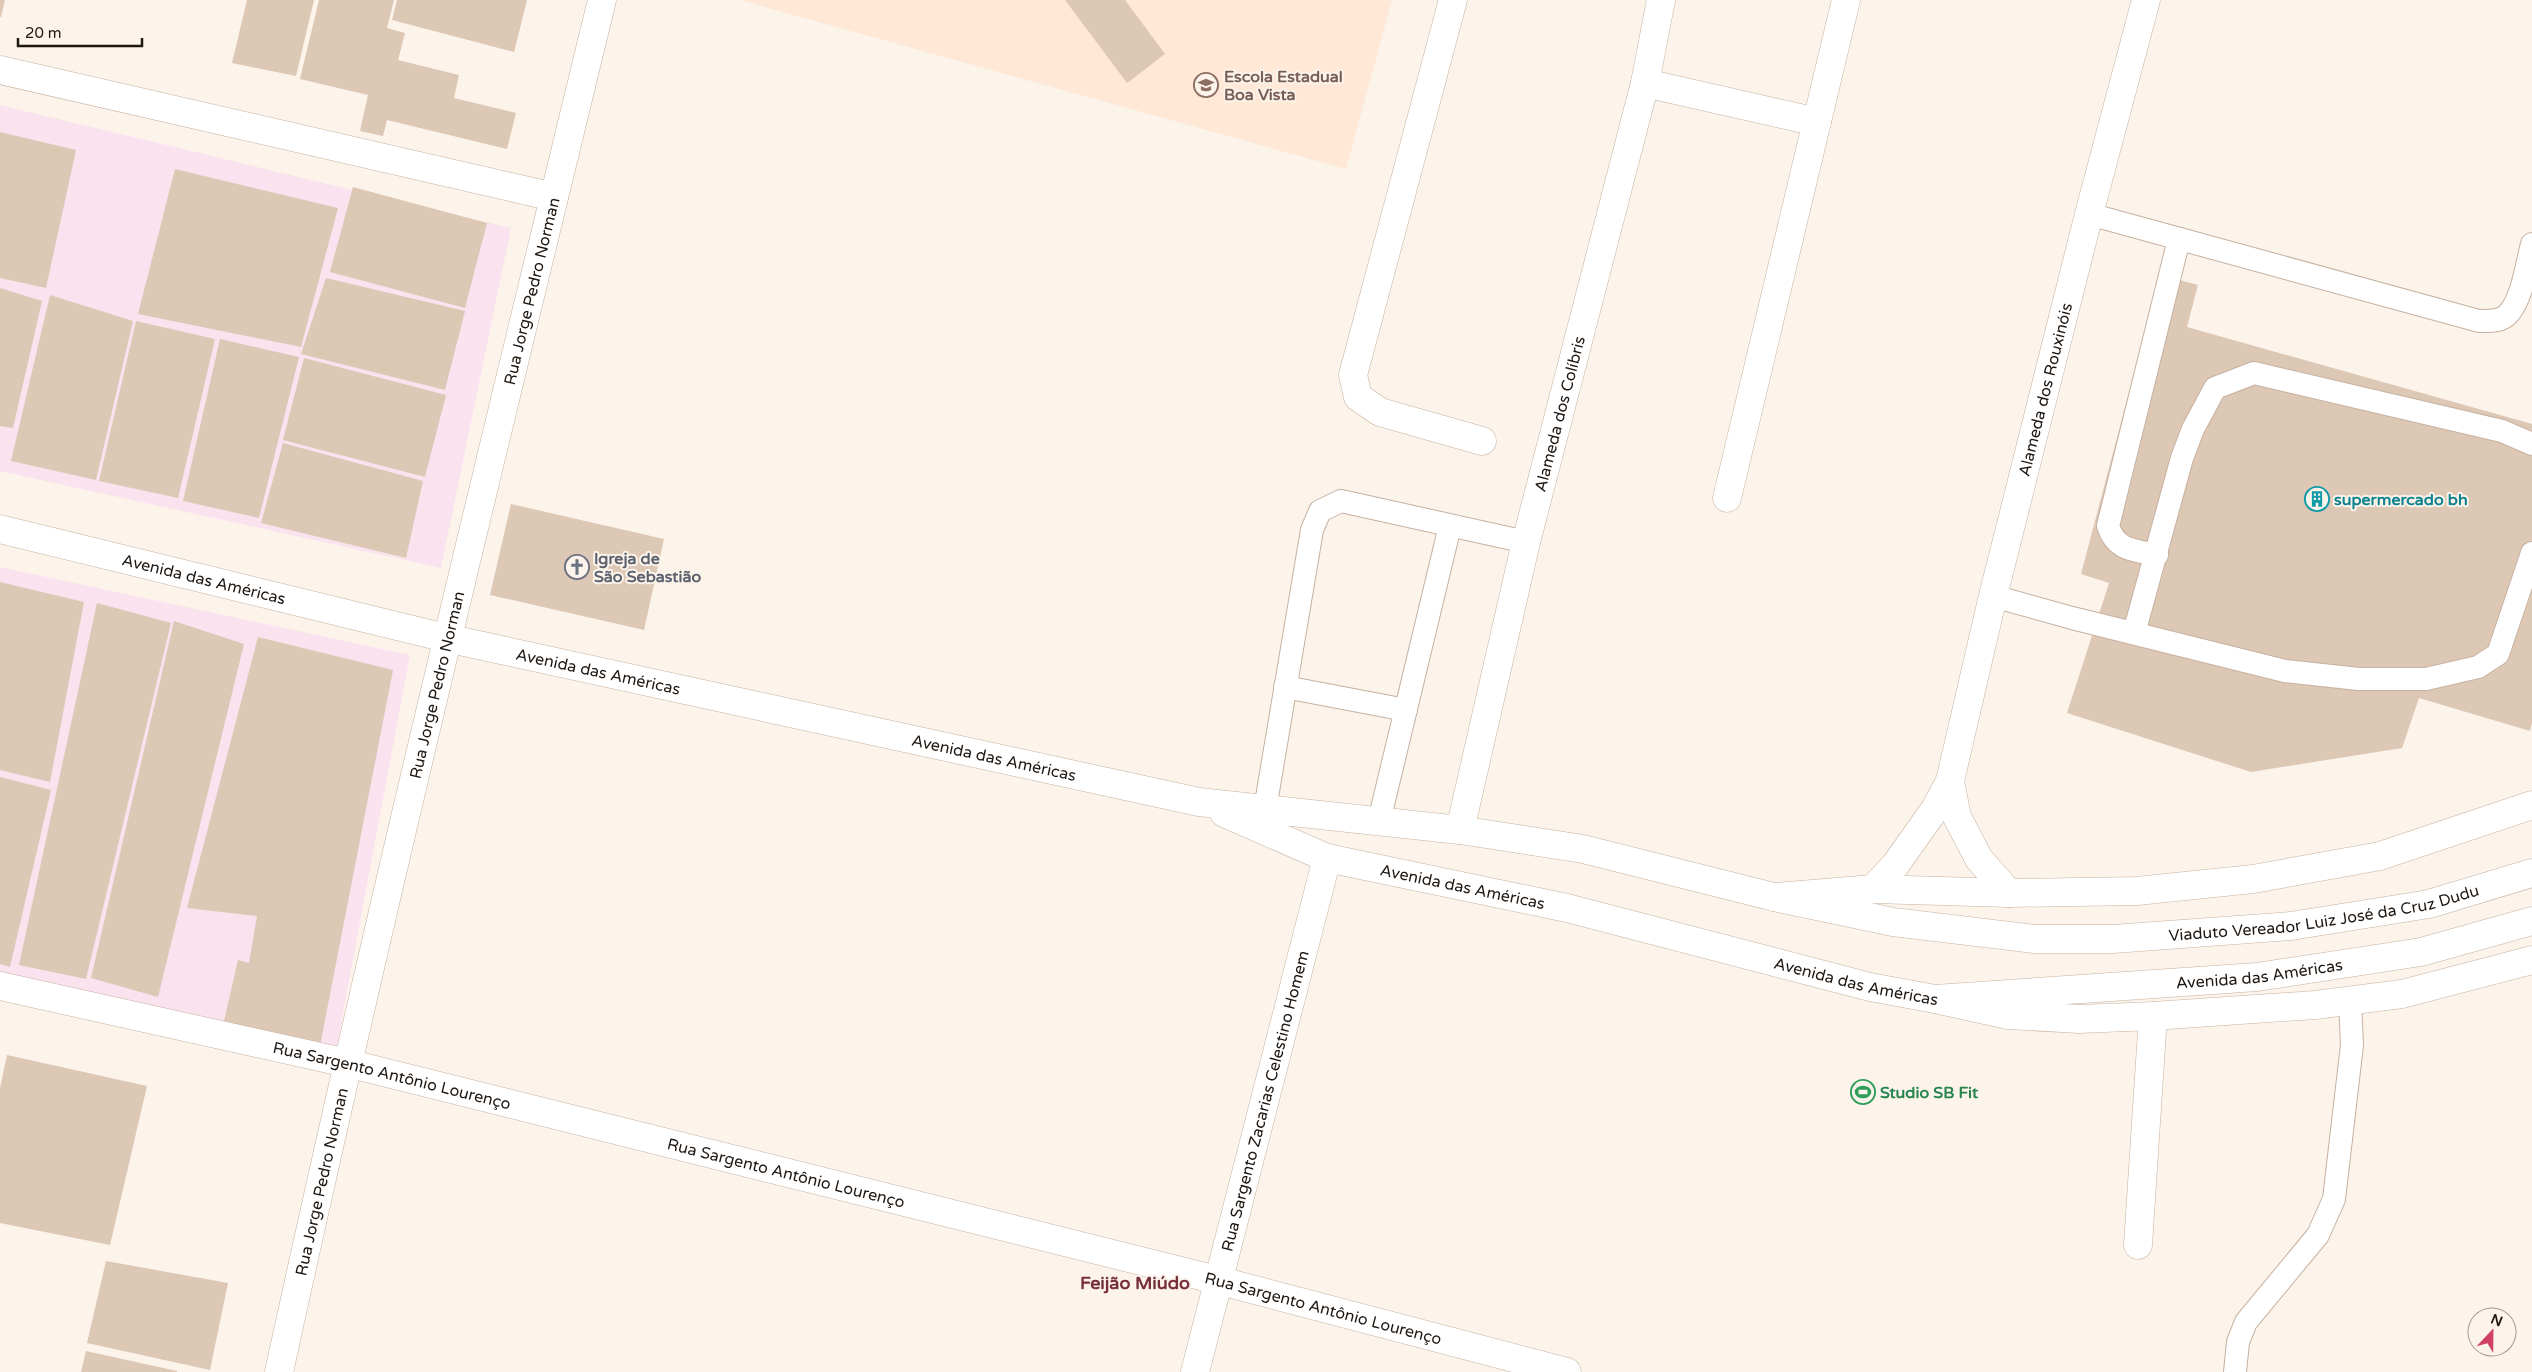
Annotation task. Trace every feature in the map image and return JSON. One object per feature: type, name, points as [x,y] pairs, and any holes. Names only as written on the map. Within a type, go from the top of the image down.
[{"type":"street","name":"Rua Jorge Pedro Norman","points":[[279,1372],[347,1063],[446,638],[602,0]]},
{"type":"street","points":[[1453,0],[1353,375],[1358,397],[1380,412],[1482,441]]},
{"type":"street","name":"Alameda dos Colíbris","points":[[1460,830],[1526,542],[1645,83],[1661,0]]},
{"type":"street","points":[[1727,498],[1846,0]]},
{"type":"street","name":"Alameda dos Rouxinóis","points":[[1873,889],[1896,864],[1935,809],[1950,781],[1993,596],[2089,214],[2146,0]]},
{"type":"street","points":[[0,70],[554,197]]},
{"type":"street","points":[[1645,83],[1817,122]]},
{"type":"street","name":"Avenida das Américas","points":[[0,529],[446,638],[1199,802],[1460,830],[1583,849],[1774,897],[1893,922],[2035,939],[2113,939]]},
{"type":"street","name":"Alameda dos Rouxinóis","points":[[1950,781],[1957,817],[1979,859],[2010,893]]},
{"type":"street","name":"Avenida das Américas","points":[[1199,802],[1327,858],[1567,908],[1870,988],[1935,999],[2257,977],[2421,952],[2532,922]]},
{"type":"street","points":[[1774,897],[1873,889],[2010,893],[2137,891],[2253,879],[2380,856],[2532,805]]},
{"type":"street","name":"Rua Sargento Zacarias Celestino Homem","points":[[1195,1372],[1217,1280],[1327,858]]},
{"type":"street","name":"Viaduto Vereador Luiz José da Cruz Dudu","points":[[2113,939],[2292,926],[2331,920],[2429,904],[2532,873]]},
{"type":"street","points":[[1935,999],[2008,1015],[2079,1019],[2153,1016],[2350,1001],[2402,994],[2532,960]]},
{"type":"street","name":"Rua Sargento Antônio Lourenço","points":[[0,986],[347,1063],[1217,1280],[1567,1372]]},
{"type":"street","points":[[2138,1245],[2153,1016]]},
{"type":"lane","points":[[2089,214],[2479,321],[2492,321],[2509,314],[2517,299],[2532,244]]},
{"type":"lane","points":[[2157,555],[2121,547],[2111,535],[2108,526],[2179,239]]},
{"type":"lane","points":[[2134,633],[2157,555],[2182,458],[2193,429],[2215,388],[2254,373],[2502,431],[2532,444]]},
{"type":"lane","points":[[1265,809],[1312,530],[1320,511],[1340,501],[1526,542]]},
{"type":"lane","points":[[1379,821],[1450,526]]},
{"type":"lane","points":[[1993,596],[2285,671],[2359,679],[2426,679],[2478,667],[2498,654],[2532,553]]},
{"type":"lane","points":[[1285,687],[1406,710]]},
{"type":"lane","points":[[2235,1372],[2238,1342],[2246,1322],[2318,1235],[2334,1199],[2352,1045],[2350,1001]]},
{"type":"shaded area","name":"Escola Estadual Boa Vista","points":[[740,0],[1392,0],[1346,169]]},
{"type":"shaded area","points":[[0,105],[511,228],[441,568],[0,471]]},
{"type":"shaded area","points":[[0,567],[410,655],[335,1056],[0,978]]},
{"type":"building","points":[[0,0],[5,0],[1,17],[0,17]]},
{"type":"building","points":[[247,0],[314,0],[296,76],[232,63]]},
{"type":"building","points":[[319,0],[394,0],[387,28],[405,33],[398,60],[459,75],[454,98],[516,113],[507,149],[387,120],[383,136],[360,131],[368,95],[300,79]]},
{"type":"building","points":[[397,0],[527,0],[514,52],[392,20]]},
{"type":"building","points":[[1065,0],[1125,0],[1165,54],[1127,83]]},
{"type":"building","points":[[0,132],[76,150],[46,288],[0,278]]},
{"type":"building","points":[[175,169],[338,208],[301,347],[138,314]]},
{"type":"building","points":[[353,187],[487,223],[465,308],[330,272]]},
{"type":"building","name":"supermercado bh","points":[[2160,275],[2198,285],[2187,327],[2532,424],[2532,723],[2530,731],[2419,698],[2402,748],[2251,772],[2067,713],[2109,583],[2081,574]]},
{"type":"building","points":[[326,278],[465,311],[445,390],[301,354]]},
{"type":"building","points":[[0,288],[42,301],[13,428],[0,426]]},
{"type":"building","points":[[50,295],[133,321],[96,480],[11,461]]},
{"type":"building","points":[[136,321],[215,339],[178,498],[99,481]]},
{"type":"building","points":[[220,339],[299,357],[259,518],[183,501]]},
{"type":"building","points":[[304,358],[446,395],[425,477],[283,440]]},
{"type":"building","points":[[283,443],[423,481],[406,558],[261,523]]},
{"type":"building","name":"Igreja de São Sebastião","points":[[511,504],[664,539],[644,630],[490,595]]},
{"type":"building","points":[[0,582],[84,602],[50,782],[0,770]]},
{"type":"building","points":[[97,603],[171,623],[86,979],[19,965]]},
{"type":"building","points":[[174,621],[244,644],[158,997],[91,978]]},
{"type":"building","points":[[258,637],[393,670],[320,1046],[224,1021],[238,960],[249,963],[257,916],[187,908]]},
{"type":"building","points":[[0,777],[51,790],[10,967],[0,964]]},
{"type":"building","points":[[7,1055],[147,1086],[110,1245],[0,1223],[0,1088]]},
{"type":"building","points":[[106,1261],[228,1283],[210,1370],[87,1343]]},
{"type":"building","points":[[86,1351],[177,1371],[177,1372],[81,1372]]},
{"type":"place","name":"Escola Estadual Boa Vista","points":[[1206,85]]},
{"type":"place","name":"supermercado bh","points":[[2317,499]]},
{"type":"place","name":"Igreja de São Sebastião","points":[[577,567]]},
{"type":"place","name":"Studio SB Fit","points":[[1863,1092]]},
{"type":"district","name":"Feijão Miúdo","points":[[1135,1283]]}]
